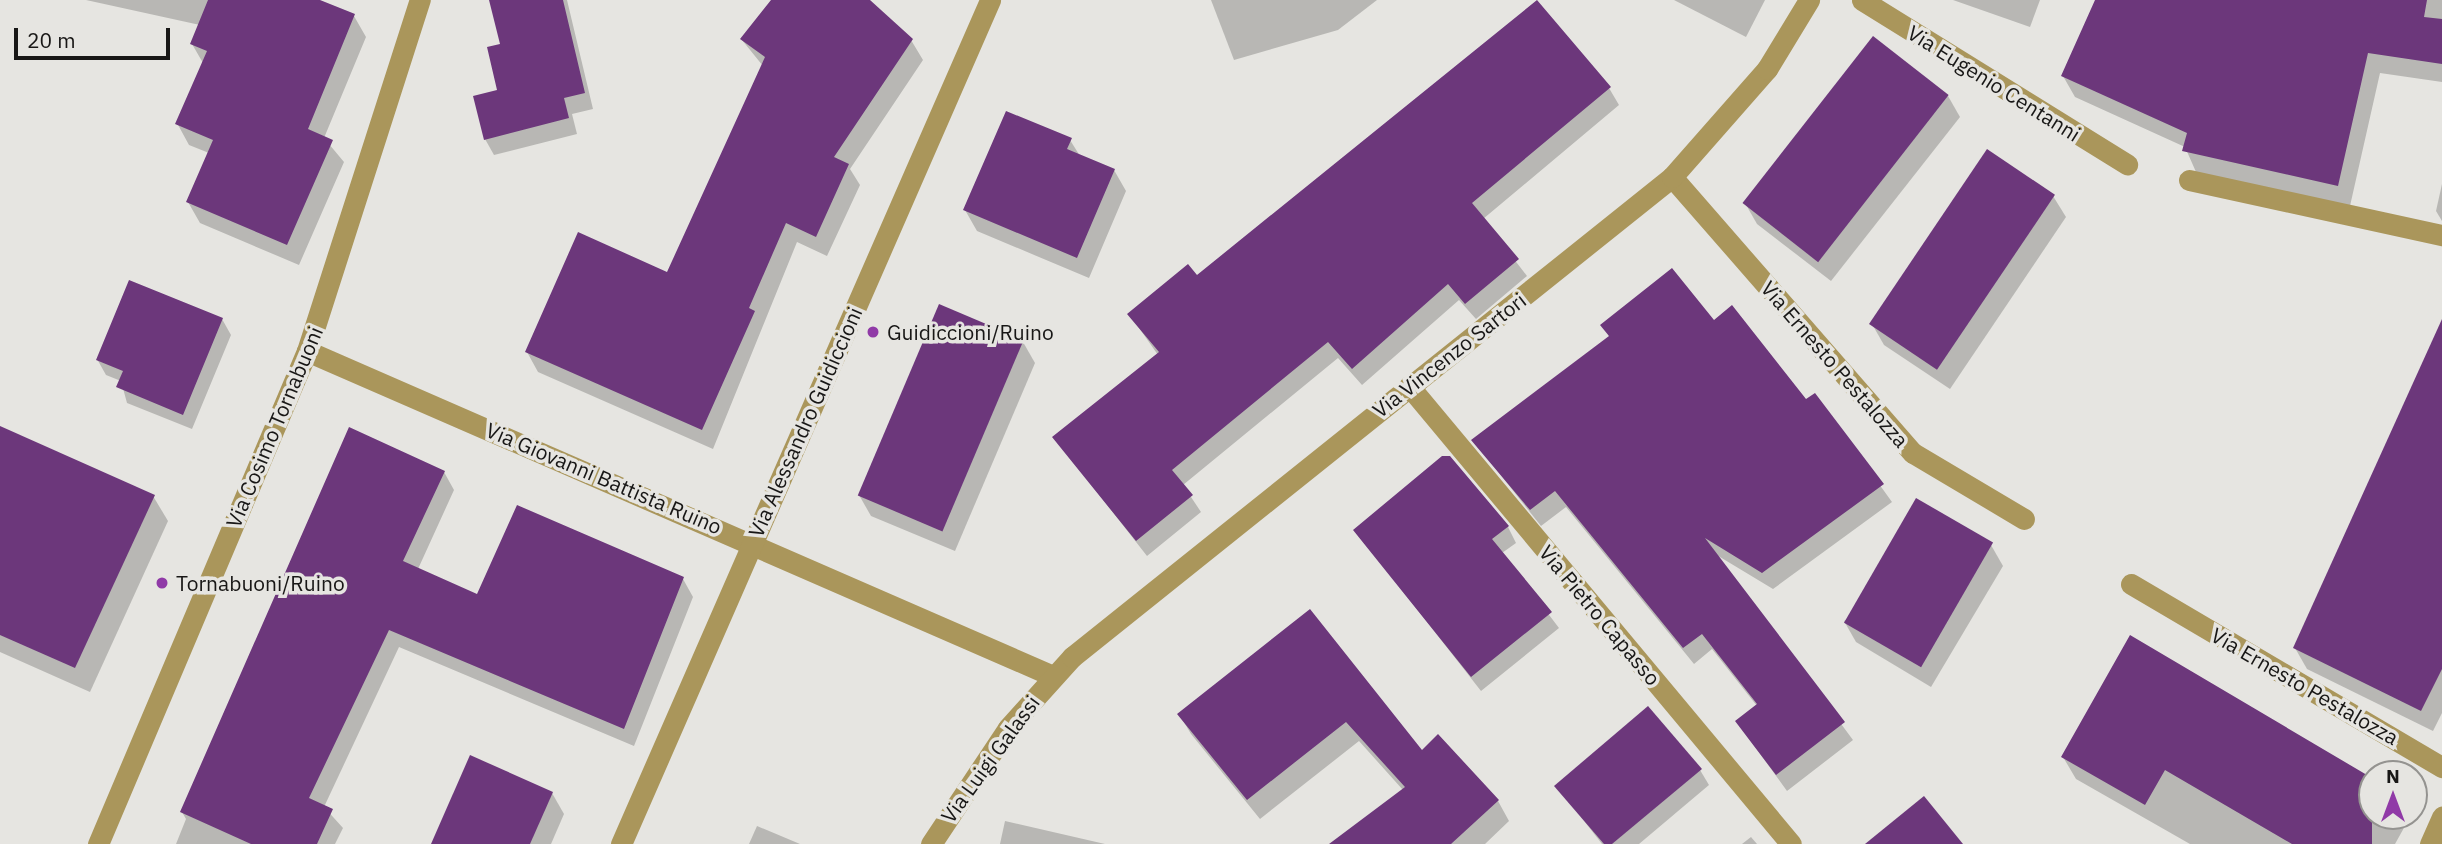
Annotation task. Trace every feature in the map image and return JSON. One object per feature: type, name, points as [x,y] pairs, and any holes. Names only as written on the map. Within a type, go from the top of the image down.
[{"type":"street","name":"Via Cosimo Tornabuoni","points":[[98,844],[307,351],[420,0]]},
{"type":"street","name":"Via Alessandro Guidiccioni","points":[[621,844],[990,0]]},
{"type":"street","name":"Via Vincenzo Sartori","points":[[1053,676],[1409,386],[1672,177],[1767,69],[1810,0]]},
{"type":"street","name":"Via Eugenio Centanni","points":[[1862,0],[2127,163]]},
{"type":"street","name":"Via Ernesto Pestalozza","points":[[1672,177],[1913,453],[2024,519]]},
{"type":"street","points":[[2189,180],[2442,235]]},
{"type":"street","name":"Via Giovanni Battista Ruino","points":[[307,351],[753,542],[1053,676]]},
{"type":"street","name":"Via Pietro Capasso","points":[[1409,386],[1790,844]]},
{"type":"street","name":"Via Ernesto Pestalozza","points":[[2131,584],[2442,767]]},
{"type":"street","name":"Via Luigi Galassi","points":[[931,844],[979,766],[1053,676]]},
{"type":"street","points":[[2430,844],[2442,817]]},
{"type":"building","points":[[208,0],[320,0],[355,14],[308,129],[333,140],[287,245],[186,202],[213,140],[175,124],[207,51],[190,44]]},
{"type":"building","points":[[489,0],[563,0],[585,93],[564,98],[569,118],[484,140],[473,96],[497,90],[487,47],[500,44]]},
{"type":"building","points":[[771,0],[870,0],[913,39],[834,157],[849,164],[816,237],[786,223],[749,308],[755,311],[702,430],[525,352],[578,232],[667,272],[765,57],[740,39]]},
{"type":"building","points":[[1537,0],[1611,87],[1472,203],[1519,259],[1465,304],[1448,284],[1352,369],[1328,342],[1172,470],[1193,495],[1136,541],[1052,437],[1159,352],[1127,314],[1188,264],[1197,275]]},
{"type":"building","points":[[2095,0],[2427,0],[2424,17],[2442,19],[2442,64],[2368,53],[2338,186],[2182,151],[2187,133],[2061,76]]},
{"type":"building","points":[[1873,36],[1949,95],[1818,262],[1742,203]]},
{"type":"building","points":[[1006,111],[1072,138],[1067,149],[1115,169],[1077,258],[963,210]]},
{"type":"building","points":[[1987,149],[2055,195],[1937,370],[1869,324]]},
{"type":"building","points":[[1672,268],[1714,320],[1732,305],[1806,399],[1815,393],[1884,484],[1762,573],[1705,538],[1845,722],[1776,775],[1735,721],[1757,704],[1702,634],[1683,648],[1555,491],[1530,510],[1471,440],[1609,336],[1600,325]]},
{"type":"building","points":[[129,280],[223,318],[183,415],[116,387],[123,371],[96,360]]},
{"type":"building","points":[[939,304],[1024,340],[942,531],[858,495]]},
{"type":"building","points":[[2442,319],[2442,669],[2421,711],[2293,648]]},
{"type":"building","points":[[0,426],[155,495],[75,668],[0,635]]},
{"type":"building","points":[[349,427],[445,471],[403,561],[477,594],[517,505],[684,577],[624,729],[389,630],[309,798],[333,809],[317,844],[251,844],[180,812]]},
{"type":"building","points":[[1442,456],[1450,456],[1509,526],[1492,539],[1552,612],[1471,677],[1353,530]]},
{"type":"building","points":[[1916,498],[1993,542],[1921,667],[1844,623]]},
{"type":"building","points":[[1310,609],[1422,750],[1438,734],[1499,800],[1451,844],[1329,844],[1405,787],[1346,722],[1247,800],[1177,714]]},
{"type":"building","points":[[2130,635],[2358,770],[2358,830],[2372,830],[2372,844],[2292,844],[2165,770],[2145,805],[2061,757]]},
{"type":"building","points":[[1648,706],[1702,769],[1612,844],[1604,844],[1554,786]]},
{"type":"building","points":[[470,755],[553,792],[530,844],[431,844]]},
{"type":"building","points":[[1924,796],[1963,844],[1865,844]]},
{"type":"place","name":"Guidiccioni/Ruino","points":[[873,332]]},
{"type":"place","name":"Tornabuoni/Ruino","points":[[162,583]]}]
